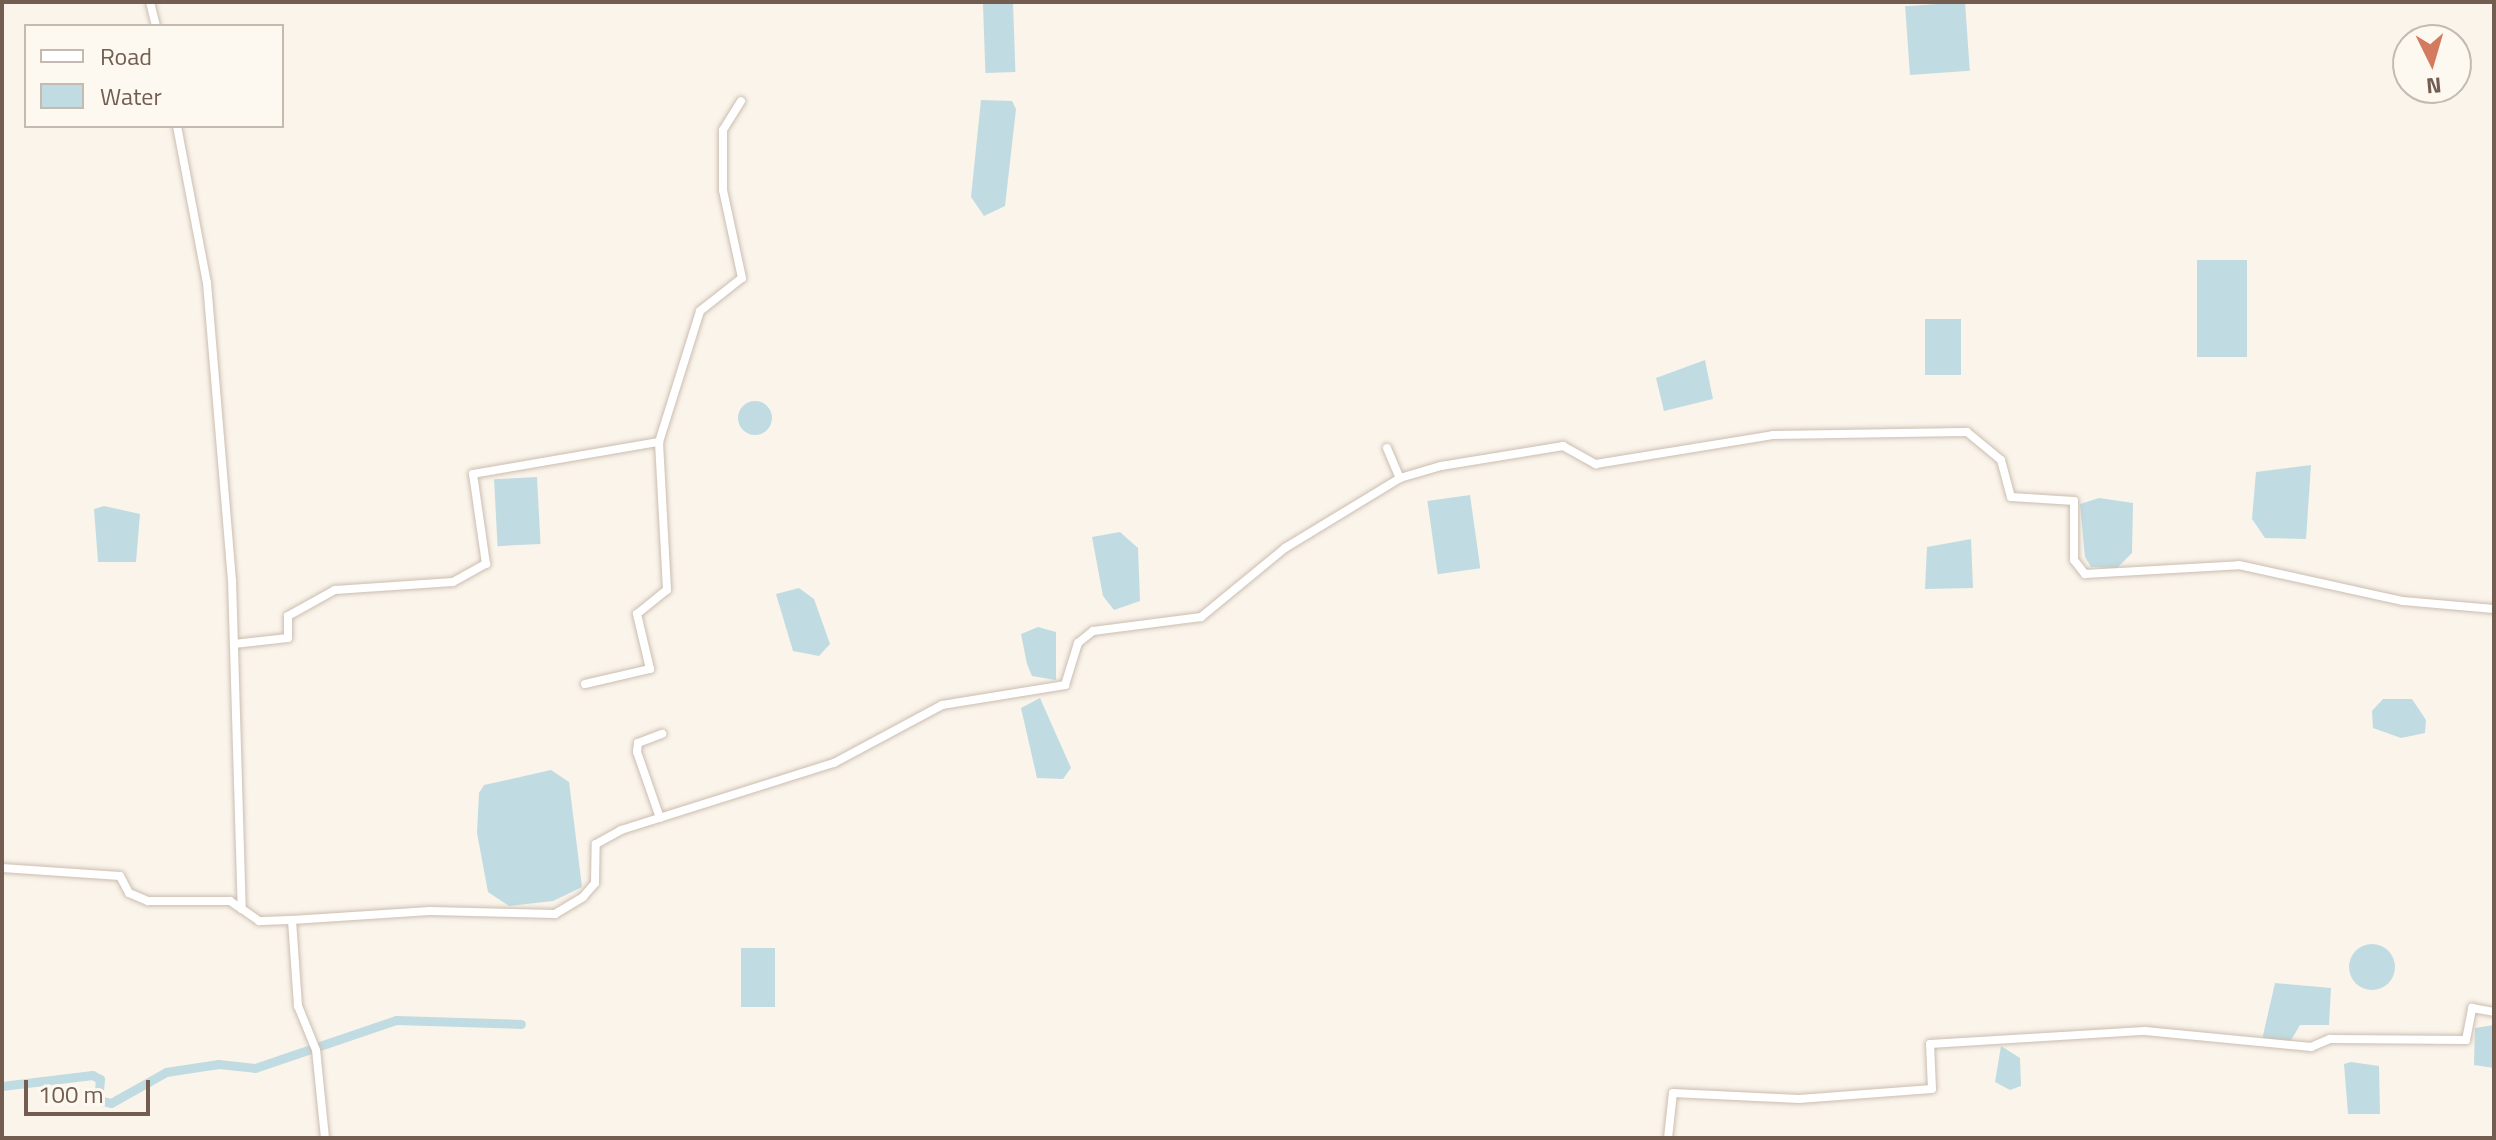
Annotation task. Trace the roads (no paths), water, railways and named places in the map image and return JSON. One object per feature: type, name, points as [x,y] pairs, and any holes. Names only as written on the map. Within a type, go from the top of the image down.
[{"type":"street","points":[[150,2],[156,24]]},
{"type":"street","points":[[585,684],[650,669],[637,614],[667,590],[659,442],[700,311],[742,278],[723,190],[723,130],[741,101]]},
{"type":"street","points":[[177,128],[207,283],[234,644],[242,909]]},
{"type":"street","points":[[2,868],[120,876],[129,893],[148,901],[230,901],[259,921],[430,911],[555,914],[595,883],[596,844],[660,818],[834,763],[942,705],[1065,685],[1078,643],[1093,631],[1201,617],[1285,548],[1400,478],[1563,446],[1596,464],[1773,435],[1967,432],[2001,460],[2011,497],[2074,501],[2074,560],[2085,574],[2239,565],[2403,601],[2494,609]]},
{"type":"street","points":[[234,644],[288,638],[288,616],[335,590],[453,582],[486,564],[473,474],[659,442]]},
{"type":"street","points":[[1387,448],[1400,478]]},
{"type":"street","points":[[660,818],[637,752],[638,743],[662,734]]},
{"type":"street","points":[[292,920],[298,1006],[316,1050],[325,1138]]},
{"type":"street","points":[[1668,1138],[1673,1093],[1799,1099],[1932,1089],[1930,1044],[2145,1031],[2311,1047],[2330,1039],[2466,1040],[2472,1008],[2494,1012]]},
{"type":"water","points":[[1965,2],[1970,71],[1910,75],[1905,6]]},
{"type":"water","points":[[1013,3],[1015,72],[985,73],[983,4]]},
{"type":"water","points":[[981,100],[1012,101],[1016,109],[1005,206],[984,216],[971,197]]},
{"type":"water","points":[[2197,260],[2247,260],[2247,357],[2197,357]]},
{"type":"water","points":[[1925,319],[1961,319],[1961,375],[1925,375]]},
{"type":"water","points":[[1705,360],[1713,399],[1664,411],[1656,378]]},
{"type":"water","points":[[755,401],[767,406],[772,418],[767,430],[755,435],[743,430],[738,418],[743,406]]},
{"type":"water","points":[[2311,465],[2306,539],[2265,538],[2252,519],[2256,472]]},
{"type":"water","points":[[537,477],[541,544],[498,546],[494,479]]},
{"type":"water","points":[[1470,495],[1480,568],[1438,574],[1427,501]]},
{"type":"water","points":[[2099,498],[2133,503],[2132,553],[2117,568],[2091,567],[2085,557],[2080,504]]},
{"type":"water","points":[[104,506],[140,514],[136,562],[98,562],[94,509]]},
{"type":"water","points":[[1120,532],[1138,548],[1140,601],[1114,610],[1103,596],[1092,537]]},
{"type":"water","points":[[1971,539],[1973,588],[1925,589],[1927,547]]},
{"type":"water","points":[[799,588],[814,599],[830,644],[819,656],[793,651],[776,594]]},
{"type":"water","points":[[1038,627],[1056,632],[1056,680],[1032,676],[1027,664],[1021,634]]},
{"type":"water","points":[[1040,698],[1071,768],[1063,779],[1037,778],[1021,708]]},
{"type":"water","points":[[2383,699],[2412,699],[2426,720],[2425,733],[2401,738],[2373,728],[2372,711]]},
{"type":"water","points":[[551,770],[569,782],[582,887],[553,901],[509,906],[488,892],[477,833],[479,793],[484,785]]},
{"type":"water","points":[[2372,944],[2388,951],[2395,967],[2388,983],[2372,990],[2356,983],[2349,967],[2356,951]]},
{"type":"water","points":[[741,948],[775,948],[775,1007],[741,1007]]},
{"type":"water","points":[[2275,983],[2331,988],[2329,1025],[2300,1025],[2290,1042],[2262,1040]]},
{"type":"water","points":[[2494,1025],[2494,1068],[2474,1065],[2475,1028]]},
{"type":"water","points":[[2001,1046],[2020,1058],[2021,1086],[2010,1090],[1995,1082]]},
{"type":"water","points":[[2344,1064],[2379,1066],[2380,1114],[2348,1114]]},
{"type":"waterway","points":[[2,1086],[92,1075],[100,1079],[98,1100],[111,1103],[166,1072],[218,1064],[255,1068],[396,1020],[521,1024]]}]
